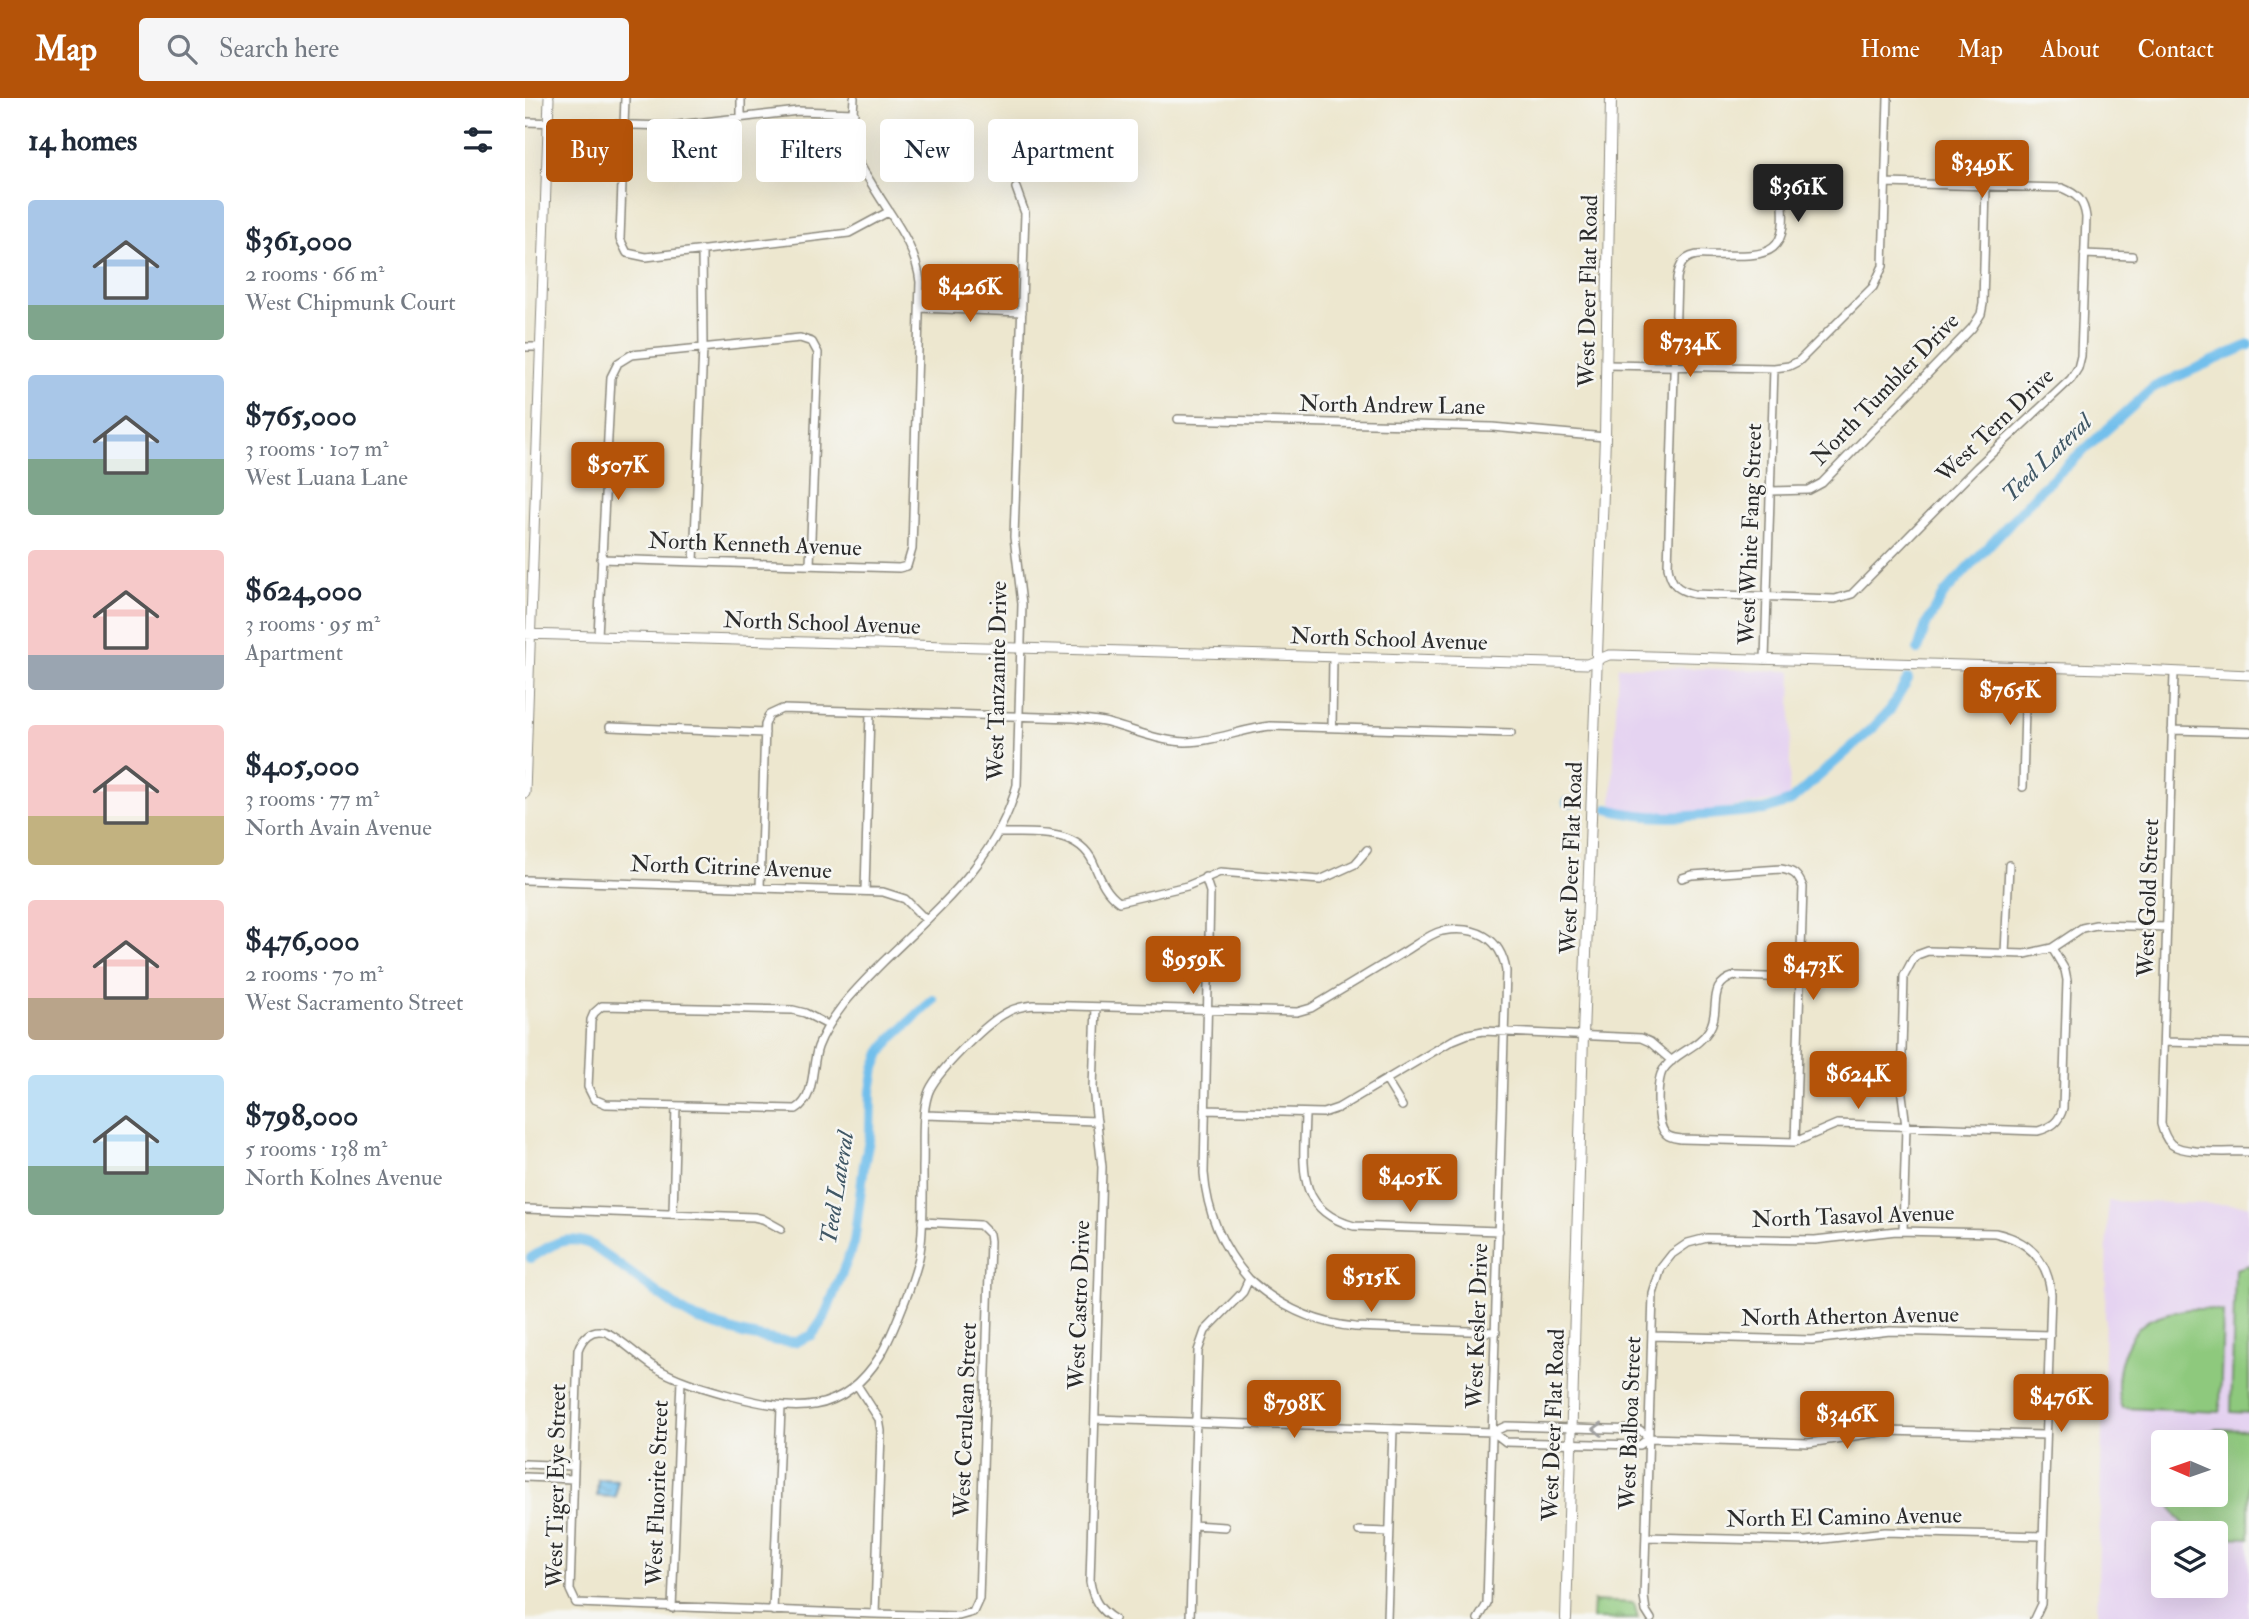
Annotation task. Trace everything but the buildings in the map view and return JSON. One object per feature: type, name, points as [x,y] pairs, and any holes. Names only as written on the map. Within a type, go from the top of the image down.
[{"type":"main road","name":"West Deer Flat Road","points":[[1566,1619],[1583,1035],[1605,437],[1611,98]]},
{"type":"street","points":[[548,119],[549,98]]},
{"type":"street","points":[[624,119],[625,98]]},
{"type":"street","points":[[741,98],[741,117]]},
{"type":"street","points":[[854,98],[855,152],[912,250],[918,265],[920,308],[1021,312]]},
{"type":"street","points":[[1606,365],[1774,368],[1789,366],[1799,361],[1880,276],[1883,267],[1888,98]]},
{"type":"street","points":[[633,125],[669,126],[798,111],[853,113]]},
{"type":"street","points":[[525,122],[546,123]]},
{"type":"street","points":[[525,793],[528,634],[546,179]]},
{"type":"street","points":[[622,182],[620,239],[627,253],[646,257],[849,233],[888,212]]},
{"type":"street","points":[[1886,183],[1986,186]]},
{"type":"street","name":"West Tern Drive","points":[[1767,597],[1835,599],[1852,594],[1977,467],[2071,379],[2078,368],[2081,356],[2084,206],[2075,193],[2062,188],[1986,186]]},
{"type":"street","name":"North Tumbler Drive","points":[[1770,491],[1809,490],[1822,483],[1972,328],[1983,304],[1986,186]]},
{"type":"street","points":[[1767,597],[1694,594],[1682,592],[1675,586],[1668,567],[1674,365],[1677,278],[1683,262],[1696,254],[1755,256],[1772,249],[1780,240],[1783,230],[1781,187]]},
{"type":"street","name":"West Tanzanite Drive","points":[[676,1106],[796,1109],[805,1104],[809,1098],[816,1056],[828,1025],[851,995],[971,874],[1010,812],[1017,785],[1022,604],[1014,537],[1025,213],[1016,188]]},
{"type":"street","points":[[694,561],[703,348],[702,250]]},
{"type":"street","points":[[2084,254],[2132,256]]},
{"type":"street","name":"North Kenneth Avenue","points":[[601,559],[898,568],[907,566],[912,549],[920,308]]},
{"type":"street","points":[[598,636],[611,377],[618,363],[631,355],[800,338],[812,342],[818,354],[810,565]]},
{"type":"street","points":[[525,347],[540,347]]},
{"type":"street","name":"West White Fang Street","points":[[1765,660],[1774,368]]},
{"type":"street","name":"North Andrew Lane","points":[[1178,419],[1492,427],[1605,437]]},
{"type":"street","name":"North School Avenue","points":[[528,634],[1587,664],[1609,655],[2249,676]]},
{"type":"street","points":[[1332,728],[1333,657]]},
{"type":"street","points":[[2023,787],[2026,667]]},
{"type":"street","name":"West Gold Street","points":[[2174,673],[2161,1124],[2165,1136],[2172,1144],[2182,1149],[2249,1152]]},
{"type":"street","points":[[760,888],[765,733],[769,715],[782,709],[1074,718],[1108,723],[1160,739],[1186,742],[1210,740],[1250,728],[1270,726],[1511,733]]},
{"type":"street","points":[[865,891],[870,712]]},
{"type":"street","points":[[610,727],[765,733]]},
{"type":"street","points":[[2172,730],[2249,732]]},
{"type":"street","points":[[999,833],[1059,835],[1071,839],[1083,847],[1107,893],[1119,902],[1187,886],[1220,872],[1320,880],[1355,864],[1367,850]]},
{"type":"street","points":[[2005,954],[2009,865]]},
{"type":"street","points":[[1682,878],[1781,869],[1796,874],[1803,887],[1795,1142]]},
{"type":"street","points":[[1205,877],[1210,892],[1204,1173],[1209,1209],[1221,1240],[1249,1279],[1289,1309],[1311,1319],[1355,1327],[1496,1332]]},
{"type":"street","name":"North Citrine Avenue","points":[[525,880],[865,891],[894,894],[905,899],[926,920]]},
{"type":"street","points":[[1903,1231],[1906,1126],[1901,1087],[1904,976],[1913,959],[1929,951],[2025,954],[2052,948],[2082,928],[2096,925],[2167,927]]},
{"type":"street","name":"West Kesler Drive","points":[[1208,1010],[1285,1012],[1311,1008],[1442,932],[1480,933],[1499,948],[1506,971],[1493,1432],[1487,1604],[1478,1619]]},
{"type":"street","points":[[1800,978],[1735,976],[1719,985],[1711,1026],[1699,1041],[1663,1070],[1660,1080],[1659,1118],[1665,1133],[1673,1138],[1795,1142],[1837,1124],[2038,1131],[2052,1127],[2060,1118],[2063,1108],[2067,979],[2065,970],[2052,948]]},
{"type":"street","points":[[673,1213],[676,1106],[606,1104],[594,1099],[589,1087],[591,1020],[597,1009],[607,1005],[793,1010],[828,1025]]},
{"type":"street","points":[[681,1380],[781,1408],[817,1406],[843,1395],[857,1385],[873,1367],[885,1347],[918,1261],[928,1094],[938,1075],[1002,1014],[1022,1006],[1034,1005],[1208,1010]]},
{"type":"street","name":"West Castro Drive","points":[[1096,1007],[1093,1088],[1103,1167],[1090,1582],[1097,1605],[1114,1619]]},
{"type":"street","points":[[1205,1110],[1323,1113],[1338,1108],[1453,1040],[1468,1034],[1504,1032],[1641,1038],[1650,1042],[1672,1061]]},
{"type":"street","points":[[2164,1042],[2249,1044]]},
{"type":"street","points":[[1387,1080],[1402,1107]]},
{"type":"street","points":[[1305,1114],[1306,1181],[1309,1195],[1318,1208],[1342,1223],[1354,1226],[1499,1231]]},
{"type":"street","points":[[925,1115],[1097,1121]]},
{"type":"street","points":[[525,1209],[754,1217],[781,1229]]},
{"type":"street","name":"West Cerulean Street","points":[[875,1614],[959,1616],[973,1612],[979,1599],[990,1241],[985,1228],[974,1223],[922,1223]]},
{"type":"street","name":"North Tasavol Avenue","points":[[1672,1254],[1688,1243],[1707,1238],[1815,1240],[1903,1231],[1995,1233],[2010,1236],[2027,1245],[2044,1266],[2050,1282],[2050,1335]]},
{"type":"street","name":"West Balboa Street","points":[[1651,1619],[1646,1611],[1644,1597],[1655,1283],[1661,1268],[1672,1254]]},
{"type":"street","points":[[1190,1619],[1198,1352],[1205,1331],[1243,1292],[1249,1279]]},
{"type":"street","name":"North Atherton Avenue","points":[[1652,1336],[1812,1340],[1890,1331],[2050,1335]]},
{"type":"street","name":"West Tiger Eye Street","points":[[672,1608],[580,1605],[573,1600],[570,1590],[578,1350],[582,1339],[588,1334],[606,1332],[653,1366],[681,1380]]},
{"type":"street","points":[[2034,1619],[2041,1604],[2050,1335]]},
{"type":"street","name":"West Fluorite Street","points":[[672,1608],[681,1380]]},
{"type":"street","points":[[672,1608],[875,1614],[881,1431],[879,1419],[857,1385]]},
{"type":"street","points":[[773,1611],[781,1408]]},
{"type":"street","points":[[1095,1419],[1493,1432],[1506,1426],[1640,1430],[1649,1438]]},
{"type":"street","points":[[1387,1619],[1393,1429]]},
{"type":"street","points":[[1493,1432],[1506,1442],[1640,1445],[1649,1438],[1809,1443],[1887,1431],[2046,1436]]},
{"type":"street","points":[[525,1464],[574,1466]]},
{"type":"street","points":[[525,1477],[573,1479]]},
{"type":"street","points":[[1193,1525],[1225,1527]]},
{"type":"street","points":[[1359,1531],[1389,1532]]},
{"type":"street","name":"North El Camino Avenue","points":[[1646,1537],[1806,1541],[1885,1532],[2043,1536]]},
{"type":"shaded area","points":[[1618,666],[1792,671],[1789,799],[1690,813],[1632,815],[1612,804]]},
{"type":"shaded area","points":[[2108,1201],[2249,1205],[2249,1619],[2097,1619]]},
{"type":"green space","points":[[2249,1265],[2249,1413],[2231,1412],[2235,1269]]},
{"type":"green space","points":[[2189,1309],[2223,1312],[2220,1412],[2122,1408],[2118,1387],[2121,1364],[2135,1333],[2152,1319]]},
{"type":"green space","points":[[2217,1429],[2249,1430],[2249,1538],[2228,1537],[2228,1521],[2181,1521],[2172,1507],[2228,1507],[2228,1430],[2213,1430]]},
{"type":"green space","points":[[1593,1601],[1634,1603],[1638,1619],[1592,1619]]},
{"type":"water","points":[[598,1479],[617,1480],[616,1497],[597,1496]]},
{"type":"waterway","name":"Teed Lateral","points":[[1918,650],[1926,625],[1944,594],[2041,489],[2154,387],[2249,345]]},
{"type":"waterway","name":"Teed Lateral","points":[[1608,809],[1666,817],[1765,810],[1791,801],[1872,729],[1890,710],[1908,679]]},
{"type":"waterway","name":"Teed Lateral","points":[[1567,802],[1573,803]]},
{"type":"waterway","name":"Teed Lateral","points":[[531,1258],[559,1242],[581,1241],[590,1244],[696,1319],[743,1334],[778,1341],[796,1342],[812,1335],[824,1318],[854,1243],[870,1135],[871,1091],[875,1068],[891,1039],[933,1000]]}]
